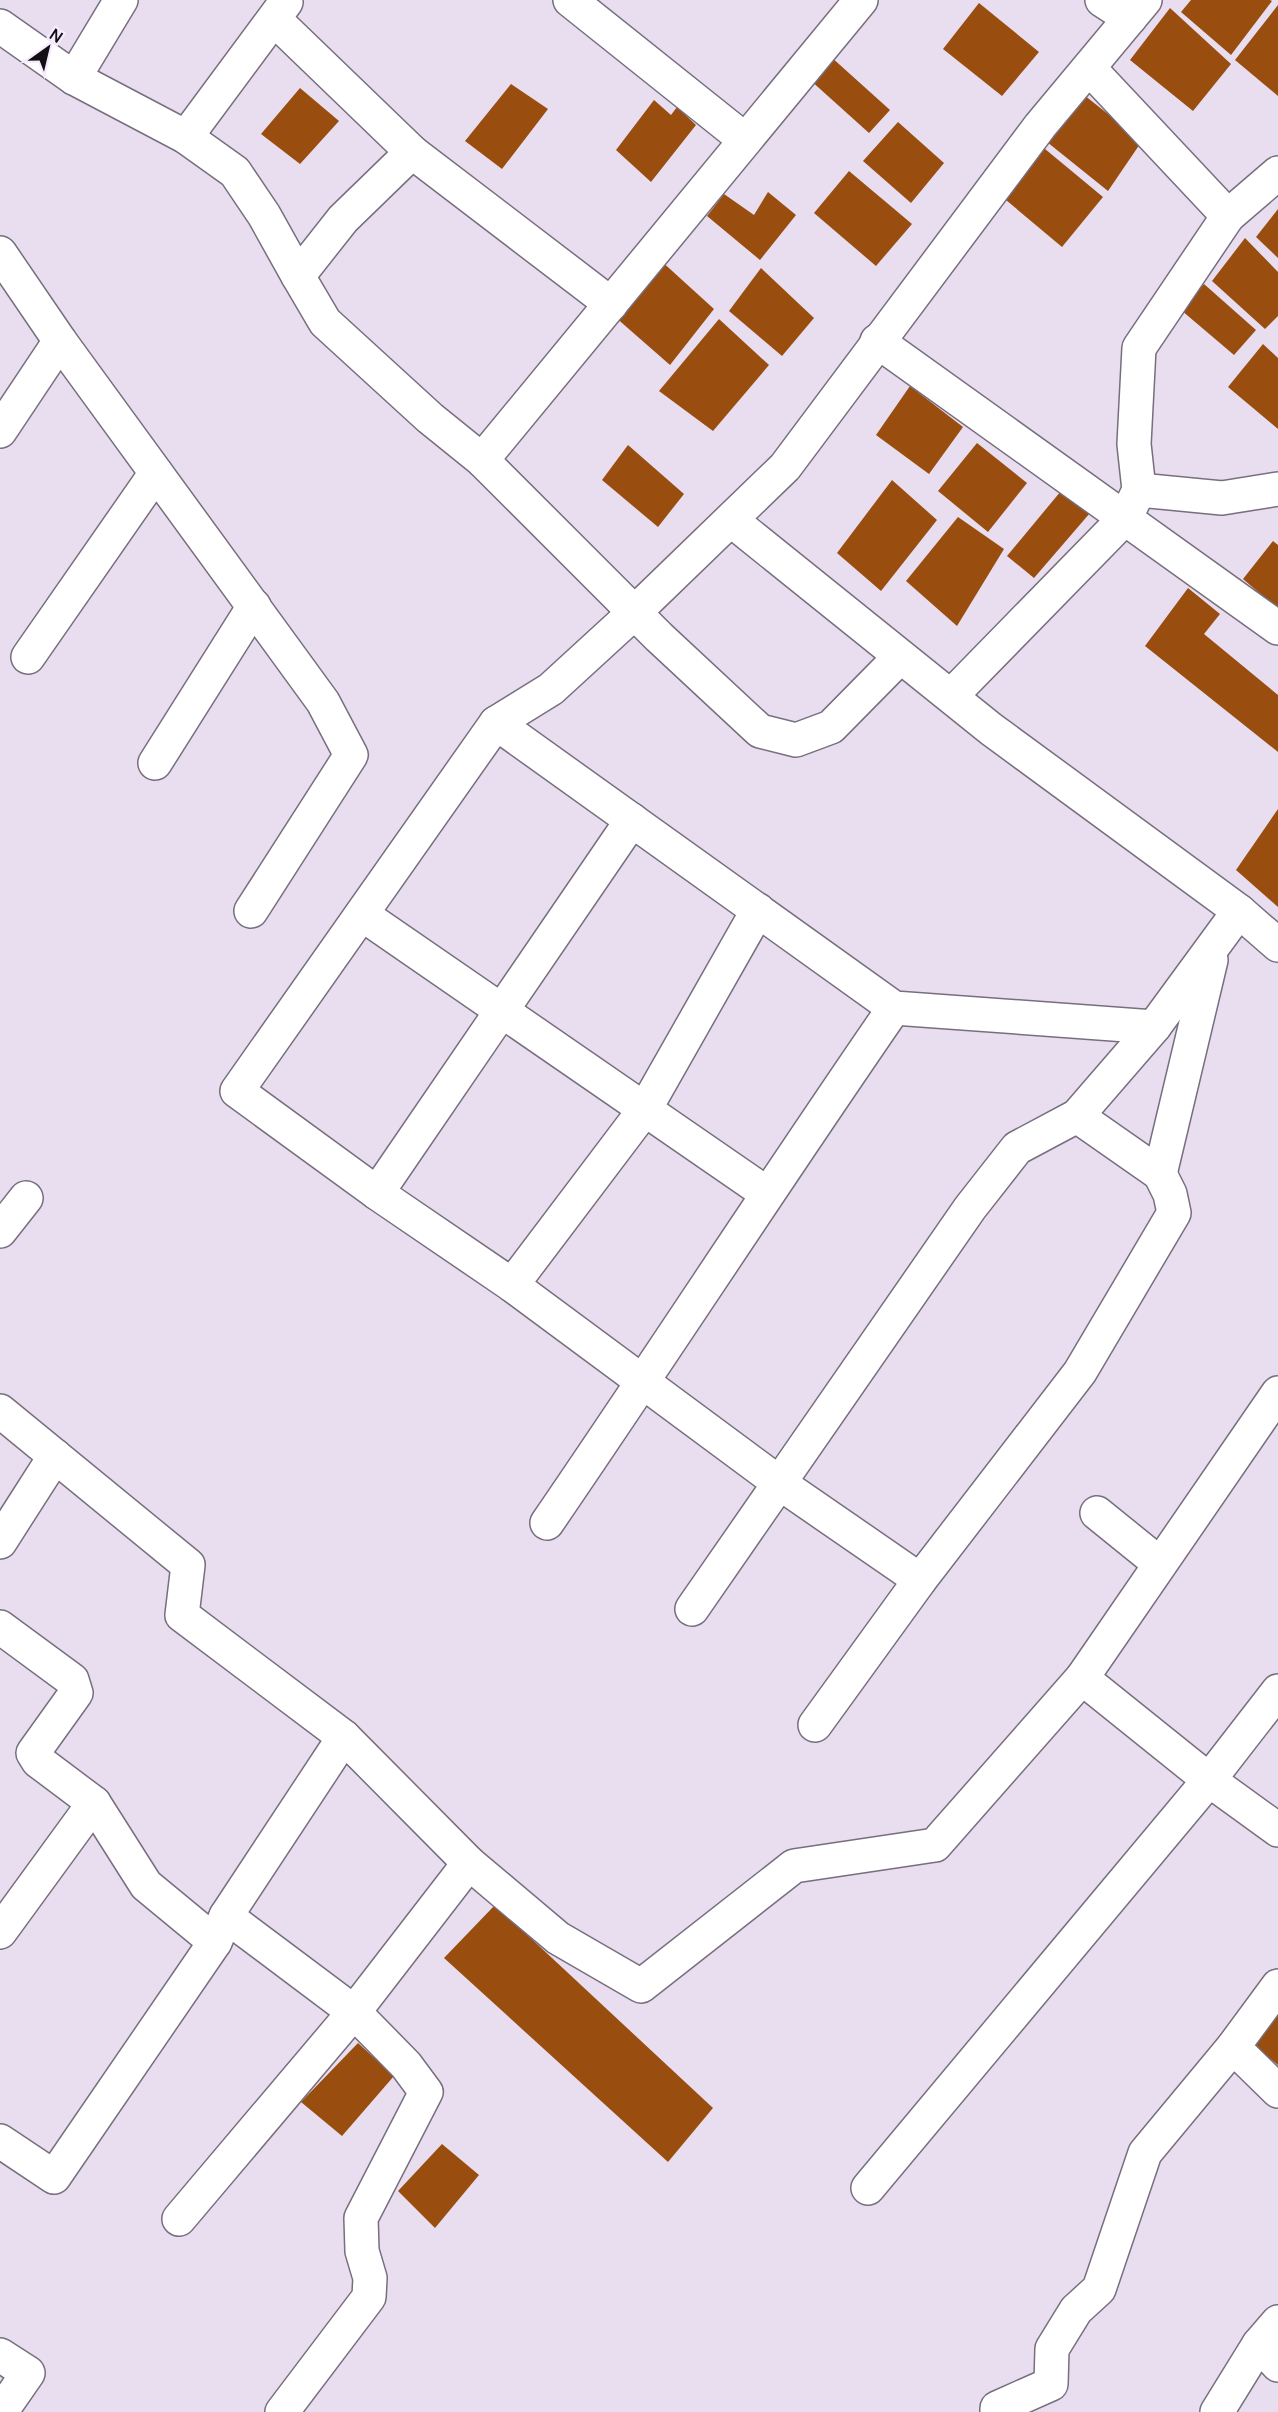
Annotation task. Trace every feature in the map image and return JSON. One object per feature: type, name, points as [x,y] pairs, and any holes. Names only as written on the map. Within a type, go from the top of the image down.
[{"type":"street","points":[[74,78],[122,0]]},
{"type":"street","points":[[570,0],[744,140]]},
{"type":"street","points":[[482,460],[861,0]]},
{"type":"street","points":[[920,1580],[778,1482],[512,1285],[377,1193],[237,1090],[363,915],[496,723],[551,689],[635,612],[785,467],[1040,126],[1138,9],[1102,0]]},
{"type":"street","points":[[186,137],[280,10],[412,152],[474,196],[611,304]]},
{"type":"street","points":[[0,26],[74,78],[186,137],[235,172],[264,215],[325,322],[430,418],[482,460],[635,612],[760,731],[796,740],[831,727],[900,657]]},
{"type":"street","points":[[1089,68],[1228,216]]},
{"type":"street","points":[[298,276],[343,219],[412,152]]},
{"type":"street","points":[[951,696],[1133,503],[1139,348],[1228,216],[1278,173]]},
{"type":"street","points":[[0,253],[60,341],[323,702],[351,755],[251,911]]},
{"type":"street","points":[[0,431],[60,341]]},
{"type":"street","points":[[877,341],[1133,503],[1278,628]]},
{"type":"street","points":[[28,657],[156,473]]},
{"type":"street","points":[[1133,503],[1222,498],[1278,489]]},
{"type":"street","points":[[731,520],[991,729],[1239,911],[1278,945]]},
{"type":"street","points":[[155,763],[254,606]]},
{"type":"street","points":[[496,723],[894,1008],[1154,1027]]},
{"type":"street","points":[[377,1193],[632,820]]},
{"type":"street","points":[[512,1285],[645,1109],[758,910]]},
{"type":"street","points":[[692,1610],[778,1482],[970,1208],[1017,1148],[1077,1116],[1154,1027],[1239,911]]},
{"type":"street","points":[[363,915],[766,1193]]},
{"type":"street","points":[[1160,1174],[1214,946]]},
{"type":"street","points":[[547,1523],[643,1382],[766,1193],[894,1008]]},
{"type":"street","points":[[815,1725],[920,1580],[1080,1372],[1174,1213],[1170,1194],[1160,1174],[1077,1116]]},
{"type":"street","points":[[0,1231],[26,1198]]},
{"type":"street","points":[[0,1411],[188,1565],[182,1615],[344,1737],[470,1863],[558,1938],[641,1986],[794,1866],[935,1845],[1082,1677],[1278,1393]]},
{"type":"street","points":[[0,1542],[55,1456]]},
{"type":"street","points":[[1096,1514],[1160,1564]]},
{"type":"street","points":[[0,1627],[72,1680],[76,1693],[33,1753],[38,1761],[93,1803],[147,1885],[354,2012],[406,2065],[426,2092],[361,2218],[362,2251],[370,2278],[369,2297],[282,2412]]},
{"type":"street","points":[[1082,1677],[1209,1780],[1278,1830]]},
{"type":"street","points":[[868,2188],[1209,1780],[1278,1691]]},
{"type":"street","points":[[0,2141],[54,2177],[220,1929],[344,1737]]},
{"type":"street","points":[[0,1932],[93,1803]]},
{"type":"street","points":[[179,2219],[354,2012],[470,1863]]},
{"type":"street","points":[[997,2412],[997,2408],[1051,2384],[1052,2349],[1076,2310],[1099,2289],[1146,2153],[1233,2047],[1278,1986]]},
{"type":"street","points":[[1233,2047],[1278,2091]]},
{"type":"street","points":[[1217,2412],[1272,2344]]},
{"type":"street","points":[[0,2355],[28,2373],[1,2412]]},
{"type":"building","points":[[1191,0],[1272,1],[1231,55],[1181,12]]},
{"type":"building","points":[[979,3],[1039,52],[1002,96],[943,49]]},
{"type":"building","points":[[1278,5],[1278,96],[1235,60]]},
{"type":"building","points":[[1170,8],[1231,64],[1193,111],[1130,60]]},
{"type":"building","points":[[830,56],[890,110],[869,133],[809,79]]},
{"type":"building","points":[[511,84],[548,109],[502,169],[465,141]]},
{"type":"building","points":[[300,88],[339,121],[300,164],[261,134]]},
{"type":"building","points":[[1084,95],[1142,141],[1108,191],[1047,142]]},
{"type":"building","points":[[654,100],[671,115],[677,107],[696,125],[651,182],[616,150]]},
{"type":"building","points":[[898,122],[944,163],[911,203],[863,161]]},
{"type":"building","points":[[1039,144],[1103,197],[1062,247],[1000,195]]},
{"type":"building","points":[[849,171],[912,224],[876,266],[814,213]]},
{"type":"building","points":[[768,192],[796,215],[760,260],[707,216],[724,194],[754,215]]},
{"type":"building","points":[[1278,209],[1278,258],[1256,237]]},
{"type":"building","points":[[1245,238],[1278,272],[1278,316],[1265,329],[1212,281]]},
{"type":"building","points":[[659,259],[714,309],[670,365],[614,316]]},
{"type":"building","points":[[761,268],[814,318],[782,356],[729,311]]},
{"type":"building","points":[[1204,284],[1256,330],[1234,355],[1181,310]]},
{"type":"building","points":[[719,319],[769,365],[713,431],[659,391]]},
{"type":"building","points":[[1263,344],[1278,358],[1278,429],[1228,387]]},
{"type":"building","points":[[910,386],[963,427],[929,474],[876,435]]},
{"type":"building","points":[[977,443],[1027,483],[988,532],[938,491]]},
{"type":"building","points":[[628,445],[684,494],[658,527],[602,480]]},
{"type":"building","points":[[892,480],[937,520],[881,591],[837,553]]},
{"type":"building","points":[[1061,491],[1090,513],[1034,578],[1007,556]]},
{"type":"building","points":[[958,517],[1004,549],[957,626],[906,581]]},
{"type":"building","points":[[1273,541],[1278,545],[1278,609],[1243,579]]},
{"type":"building","points":[[1188,588],[1220,614],[1204,634],[1278,695],[1278,752],[1145,646]]},
{"type":"building","points":[[1278,809],[1278,907],[1236,870]]},
{"type":"building","points":[[495,1905],[713,2108],[668,2162],[444,1958]]},
{"type":"building","points":[[1278,2009],[1278,2065],[1253,2045]]},
{"type":"building","points":[[358,2043],[394,2076],[342,2136],[301,2102]]},
{"type":"building","points":[[442,2144],[479,2175],[435,2228],[398,2191]]}]
